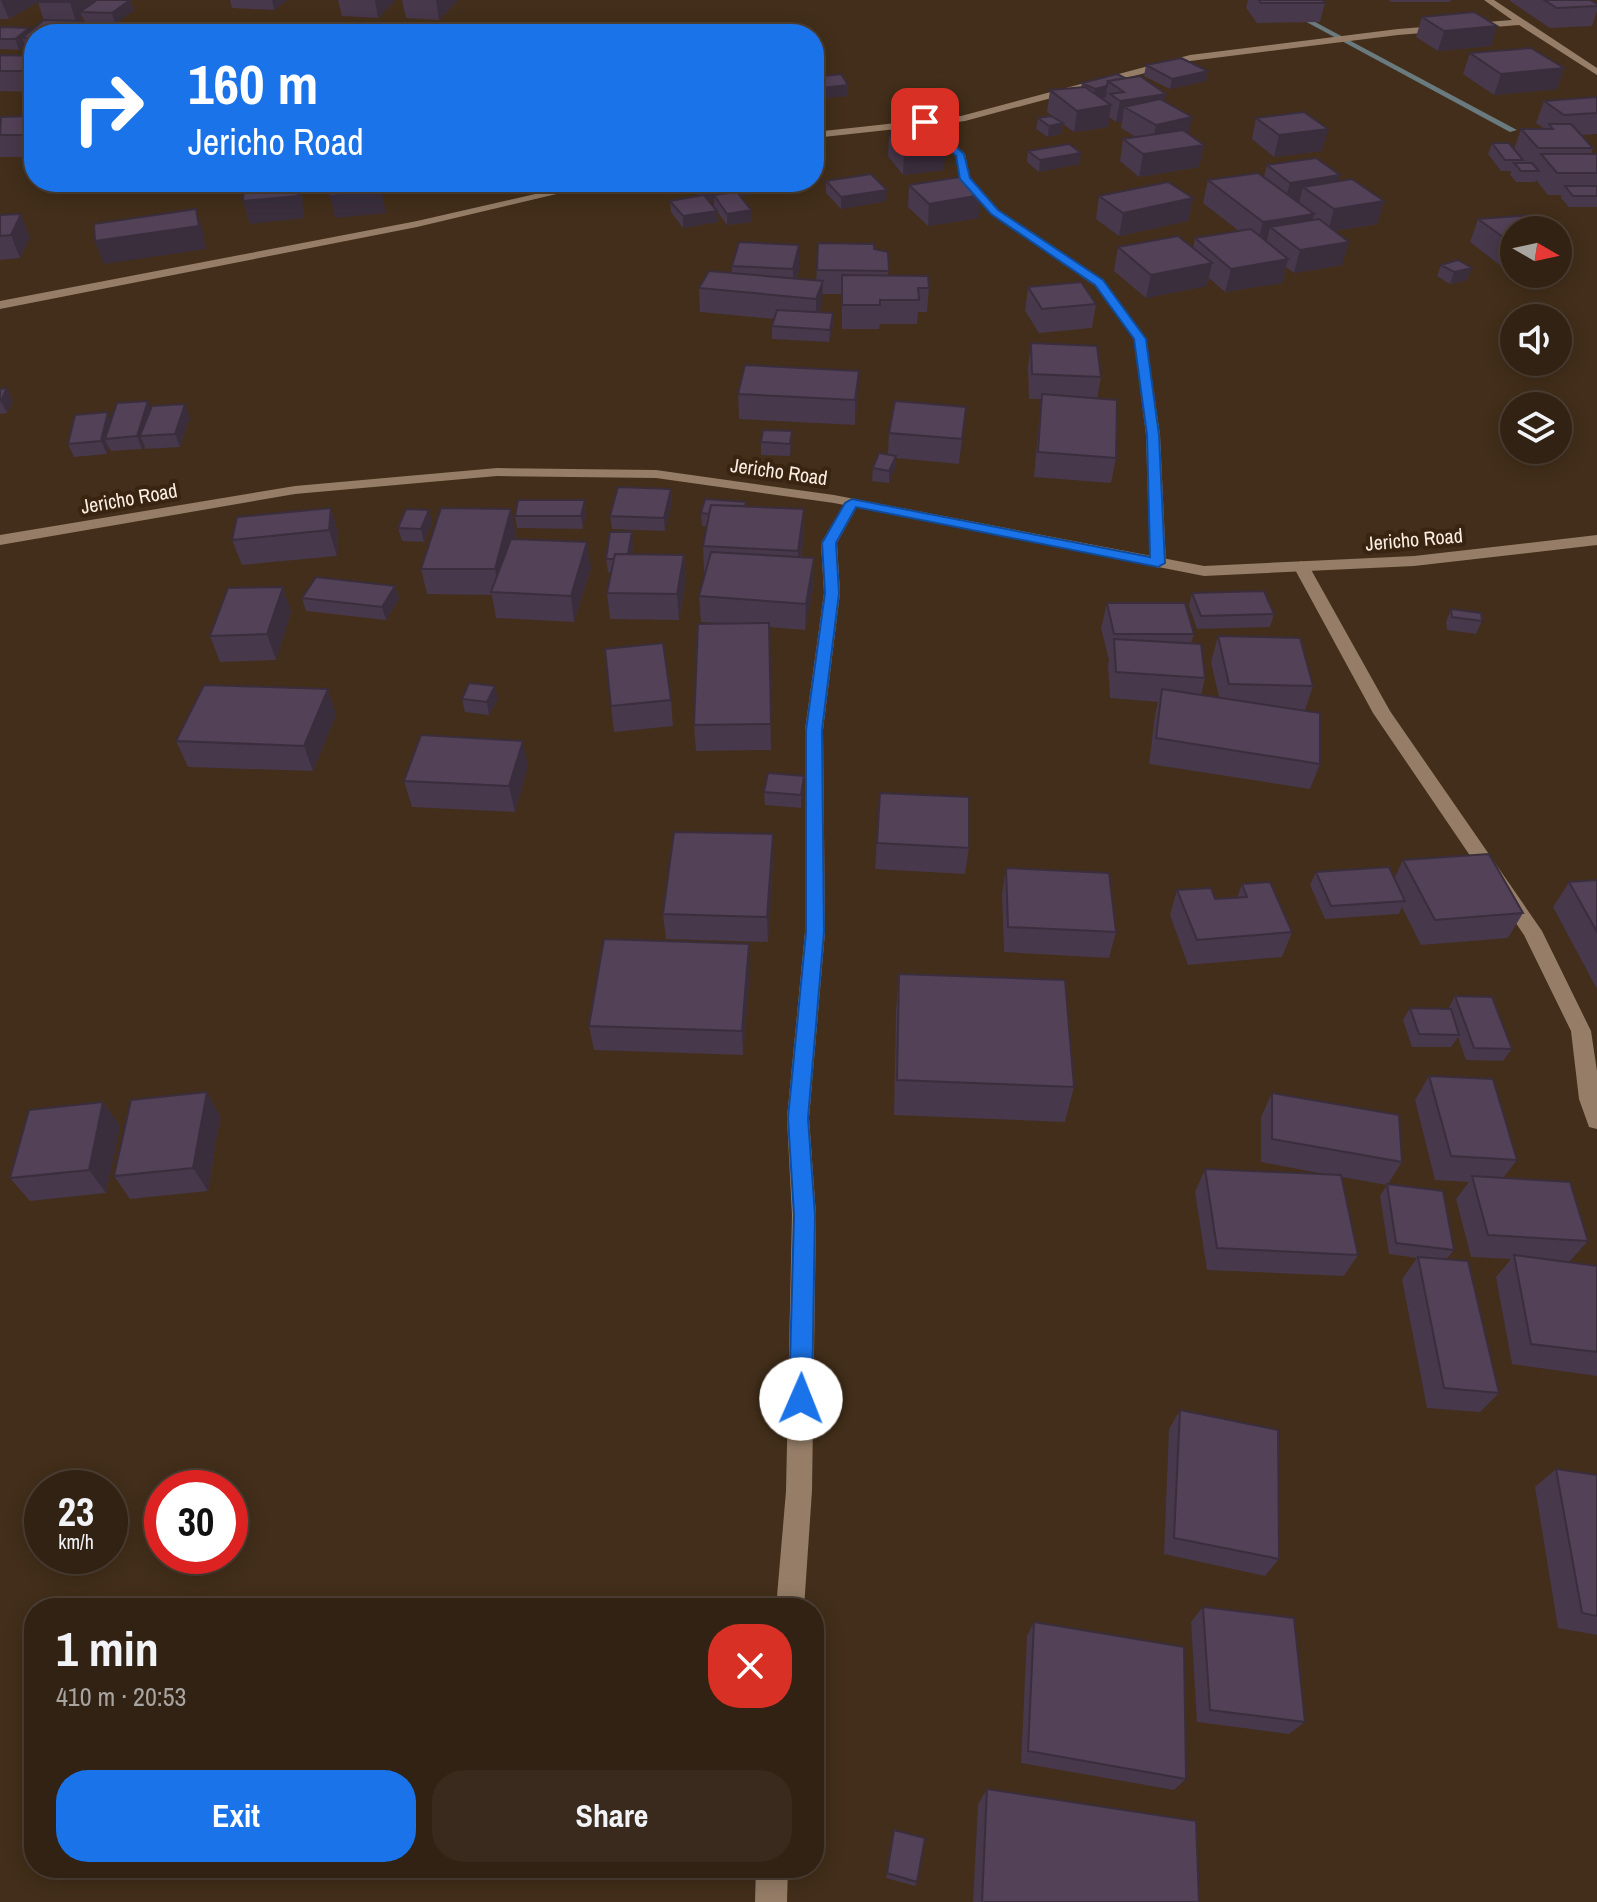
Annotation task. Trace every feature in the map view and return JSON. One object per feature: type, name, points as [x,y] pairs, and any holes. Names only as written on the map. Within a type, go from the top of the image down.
[{"type":"street","points":[[1488,0],[1597,72]]},
{"type":"street","points":[[824,134],[961,119],[1190,58],[1398,32],[1519,22]]},
{"type":"street","points":[[925,122],[961,156],[965,179],[995,212],[1099,283],[1140,339],[1153,435],[1158,563]]},
{"type":"street","points":[[0,305],[417,224],[558,192]]},
{"type":"street","name":"Jericho Road","points":[[0,540],[295,490],[497,472],[656,474],[852,503],[1204,571],[1414,561],[1597,540]]},
{"type":"street","points":[[791,1598],[799,1491],[804,1215],[798,1118],[815,932],[814,730],[832,593],[829,543],[852,503]]},
{"type":"street","points":[[1301,566],[1382,713],[1532,931],[1581,1031],[1590,1099],[1597,1120]]},
{"type":"street","points":[[771,1902],[772,1878]]},
{"type":"building","points":[[39,0],[72,0],[37,2]]},
{"type":"building","points":[[97,0],[130,0],[112,13],[80,12]]},
{"type":"building","points":[[1259,0],[1323,0],[1325,3],[1261,3]]},
{"type":"building","points":[[1544,0],[1590,0],[1597,6],[1557,8]]},
{"type":"building","points":[[1474,12],[1497,26],[1444,31],[1422,17]]},
{"type":"building","points":[[44,20],[83,21],[80,24],[39,24]]},
{"type":"building","points":[[0,27],[24,28],[24,32],[15,39],[0,39]]},
{"type":"building","points":[[1531,48],[1564,68],[1501,74],[1470,53]]},
{"type":"building","points":[[0,55],[24,56],[24,71],[0,71]]},
{"type":"building","points":[[1181,58],[1208,71],[1172,79],[1146,65]]},
{"type":"building","points":[[841,74],[848,85],[824,88],[824,76]]},
{"type":"building","points":[[1117,74],[1125,78],[1108,81],[1107,86],[1095,89],[1082,83]]},
{"type":"building","points":[[1140,76],[1166,94],[1120,101],[1110,94],[1124,92],[1108,81]]},
{"type":"building","points":[[1085,87],[1111,105],[1077,111],[1050,90]]},
{"type":"building","points":[[1597,97],[1597,113],[1564,115],[1544,101]]},
{"type":"building","points":[[1160,99],[1192,117],[1156,125],[1124,107]]},
{"type":"building","points":[[1304,112],[1328,129],[1279,135],[1256,118]]},
{"type":"building","points":[[24,116],[24,135],[0,135],[1,117]]},
{"type":"building","points":[[1051,116],[1063,123],[1049,126],[1038,118]]},
{"type":"building","points":[[1549,124],[1571,124],[1593,148],[1538,148],[1521,129],[1553,129]]},
{"type":"building","points":[[930,129],[946,148],[904,153],[889,134]]},
{"type":"building","points":[[1183,130],[1204,145],[1143,154],[1123,139]]},
{"type":"building","points":[[1492,143],[1509,143],[1523,160],[1505,160]]},
{"type":"building","points":[[1069,144],[1081,153],[1040,160],[1028,151]]},
{"type":"building","points":[[1541,154],[1597,154],[1597,173],[1557,173]]},
{"type":"building","points":[[1316,158],[1340,175],[1290,183],[1267,165]]},
{"type":"building","points":[[1514,163],[1532,163],[1539,171],[1521,171]]},
{"type":"building","points":[[1258,173],[1314,214],[1263,222],[1208,180]]},
{"type":"building","points":[[871,174],[887,190],[841,197],[826,181]]},
{"type":"building","points":[[960,177],[981,195],[929,204],[909,185]]},
{"type":"building","points":[[1352,179],[1384,201],[1334,209],[1303,187]]},
{"type":"building","points":[[1168,182],[1193,198],[1123,213],[1099,196]]},
{"type":"building","points":[[1565,186],[1597,186],[1597,196],[1573,196]]},
{"type":"building","points":[[244,192],[298,192],[298,196],[243,201]]},
{"type":"building","points":[[329,192],[364,192],[330,196]]},
{"type":"building","points":[[737,192],[751,210],[727,214],[714,195]]},
{"type":"building","points":[[704,195],[717,211],[683,216],[670,201]]},
{"type":"building","points":[[196,209],[199,226],[95,241],[94,224]]},
{"type":"building","points":[[21,214],[11,235],[0,236],[0,215]]},
{"type":"building","points":[[1500,217],[1500,235],[1478,219]]},
{"type":"building","points":[[1319,219],[1349,242],[1300,250],[1270,227]]},
{"type":"building","points":[[1251,229],[1288,259],[1231,269],[1195,238]]},
{"type":"building","points":[[1178,236],[1212,263],[1151,275],[1118,247]]},
{"type":"building","points":[[739,242],[799,245],[793,269],[732,266]]},
{"type":"building","points":[[818,243],[874,244],[874,249],[888,252],[889,271],[817,270]]},
{"type":"building","points":[[1458,260],[1472,268],[1454,272],[1441,265]]},
{"type":"building","points":[[709,271],[823,281],[816,299],[699,288]]},
{"type":"building","points":[[842,275],[928,276],[929,288],[918,288],[919,300],[880,300],[880,305],[842,305]]},
{"type":"building","points":[[1081,282],[1096,304],[1042,309],[1028,287]]},
{"type":"building","points":[[777,310],[833,313],[830,330],[772,326]]},
{"type":"building","points":[[1031,343],[1097,346],[1101,377],[1032,374]]},
{"type":"building","points":[[745,365],[859,371],[855,400],[738,394]]},
{"type":"building","points":[[7,388],[1,401],[0,401],[0,389]]},
{"type":"building","points":[[1042,394],[1117,400],[1116,458],[1038,452]]},
{"type":"building","points":[[148,401],[137,436],[105,439],[117,403]]},
{"type":"building","points":[[895,401],[966,407],[962,439],[889,433]]},
{"type":"building","points":[[185,404],[175,434],[140,436],[152,406]]},
{"type":"building","points":[[108,412],[101,441],[68,444],[75,415]]},
{"type":"building","points":[[763,430],[792,431],[790,444],[761,442]]},
{"type":"building","points":[[879,453],[896,456],[889,471],[873,468]]},
{"type":"building","points":[[618,487],[671,489],[664,518],[610,516]]},
{"type":"building","points":[[705,499],[746,502],[745,506],[711,505],[709,514],[701,513]]},
{"type":"building","points":[[518,500],[585,500],[581,516],[515,516]]},
{"type":"building","points":[[711,505],[804,509],[798,551],[703,546]]},
{"type":"building","points":[[331,508],[329,530],[232,540],[237,517]]},
{"type":"building","points":[[441,508],[511,509],[495,569],[421,569]]},
{"type":"building","points":[[406,509],[429,510],[421,529],[398,528]]},
{"type":"building","points":[[610,532],[632,532],[628,554],[615,554],[614,559],[606,559]]},
{"type":"building","points":[[511,539],[587,542],[571,596],[491,592]]},
{"type":"building","points":[[711,552],[814,558],[806,604],[699,596]]},
{"type":"building","points":[[615,554],[684,555],[677,594],[607,593]]},
{"type":"building","points":[[316,577],[395,586],[382,607],[302,598]]},
{"type":"building","points":[[283,587],[267,634],[210,636],[228,588]]},
{"type":"building","points":[[1264,591],[1274,614],[1201,616],[1192,593]]},
{"type":"building","points":[[1107,603],[1185,603],[1194,634],[1114,634]]},
{"type":"building","points":[[1451,609],[1481,613],[1482,621],[1452,617]]},
{"type":"building","points":[[769,623],[771,724],[694,725],[698,624]]},
{"type":"building","points":[[1218,636],[1300,638],[1313,686],[1229,684]]},
{"type":"building","points":[[1114,639],[1201,644],[1205,678],[1116,672]]},
{"type":"building","points":[[663,643],[671,700],[611,706],[605,649]]},
{"type":"building","points":[[469,683],[495,686],[487,702],[462,699]]},
{"type":"building","points":[[204,685],[328,689],[304,746],[176,741]]},
{"type":"building","points":[[1162,689],[1320,713],[1320,764],[1156,738]]},
{"type":"building","points":[[421,735],[523,741],[509,786],[404,781]]},
{"type":"building","points":[[768,773],[804,776],[801,795],[764,792]]},
{"type":"building","points":[[880,793],[969,797],[969,848],[877,843]]},
{"type":"building","points":[[674,832],[773,834],[767,917],[663,914]]},
{"type":"building","points":[[1489,854],[1523,913],[1435,920],[1403,860]]},
{"type":"building","points":[[1389,867],[1405,901],[1331,906],[1316,872]]},
{"type":"building","points":[[1006,868],[1109,873],[1116,932],[1008,927]]},
{"type":"building","points":[[1597,880],[1597,932],[1569,882]]},
{"type":"building","points":[[1270,882],[1292,932],[1197,940],[1177,890],[1211,888],[1215,899],[1247,897],[1242,884]]},
{"type":"building","points":[[604,939],[749,944],[742,1031],[589,1026]]},
{"type":"building","points":[[899,974],[1065,980],[1074,1087],[897,1080]]},
{"type":"building","points":[[1455,996],[1492,997],[1512,1049],[1474,1048]]},
{"type":"building","points":[[1410,1008],[1451,1009],[1459,1035],[1419,1034]]},
{"type":"building","points":[[1429,1076],[1493,1079],[1517,1160],[1451,1156]]},
{"type":"building","points":[[207,1092],[193,1168],[114,1176],[131,1100]]},
{"type":"building","points":[[1272,1093],[1399,1115],[1402,1162],[1272,1139]]},
{"type":"building","points":[[103,1102],[89,1170],[10,1178],[29,1110]]},
{"type":"building","points":[[1205,1169],[1341,1175],[1358,1255],[1217,1248]]},
{"type":"building","points":[[1472,1176],[1570,1182],[1588,1241],[1488,1235]]},
{"type":"building","points":[[1387,1184],[1443,1191],[1454,1250],[1396,1243]]},
{"type":"building","points":[[1514,1255],[1597,1266],[1597,1352],[1531,1344]]},
{"type":"building","points":[[1418,1257],[1468,1261],[1499,1393],[1444,1388]]},
{"type":"building","points":[[1180,1410],[1278,1430],[1279,1559],[1174,1538]]},
{"type":"building","points":[[1556,1469],[1597,1475],[1597,1616],[1582,1613]]},
{"type":"building","points":[[1203,1607],[1294,1618],[1305,1722],[1210,1710]]},
{"type":"building","points":[[1034,1622],[1184,1647],[1186,1779],[1028,1751]]},
{"type":"building","points":[[987,1789],[1196,1821],[1199,1902],[982,1902]]},
{"type":"building","points":[[894,1830],[925,1838],[917,1882],[887,1873]]},
{"type":"waterway","points":[[1269,0],[1513,130]]},
{"type":"route","points":[[801,1399],[804,1215],[798,1118],[815,932],[814,730],[832,593],[829,543],[852,503],[1158,563],[1153,435],[1140,339],[1099,283],[995,212],[965,179],[961,156],[925,122]]}]
